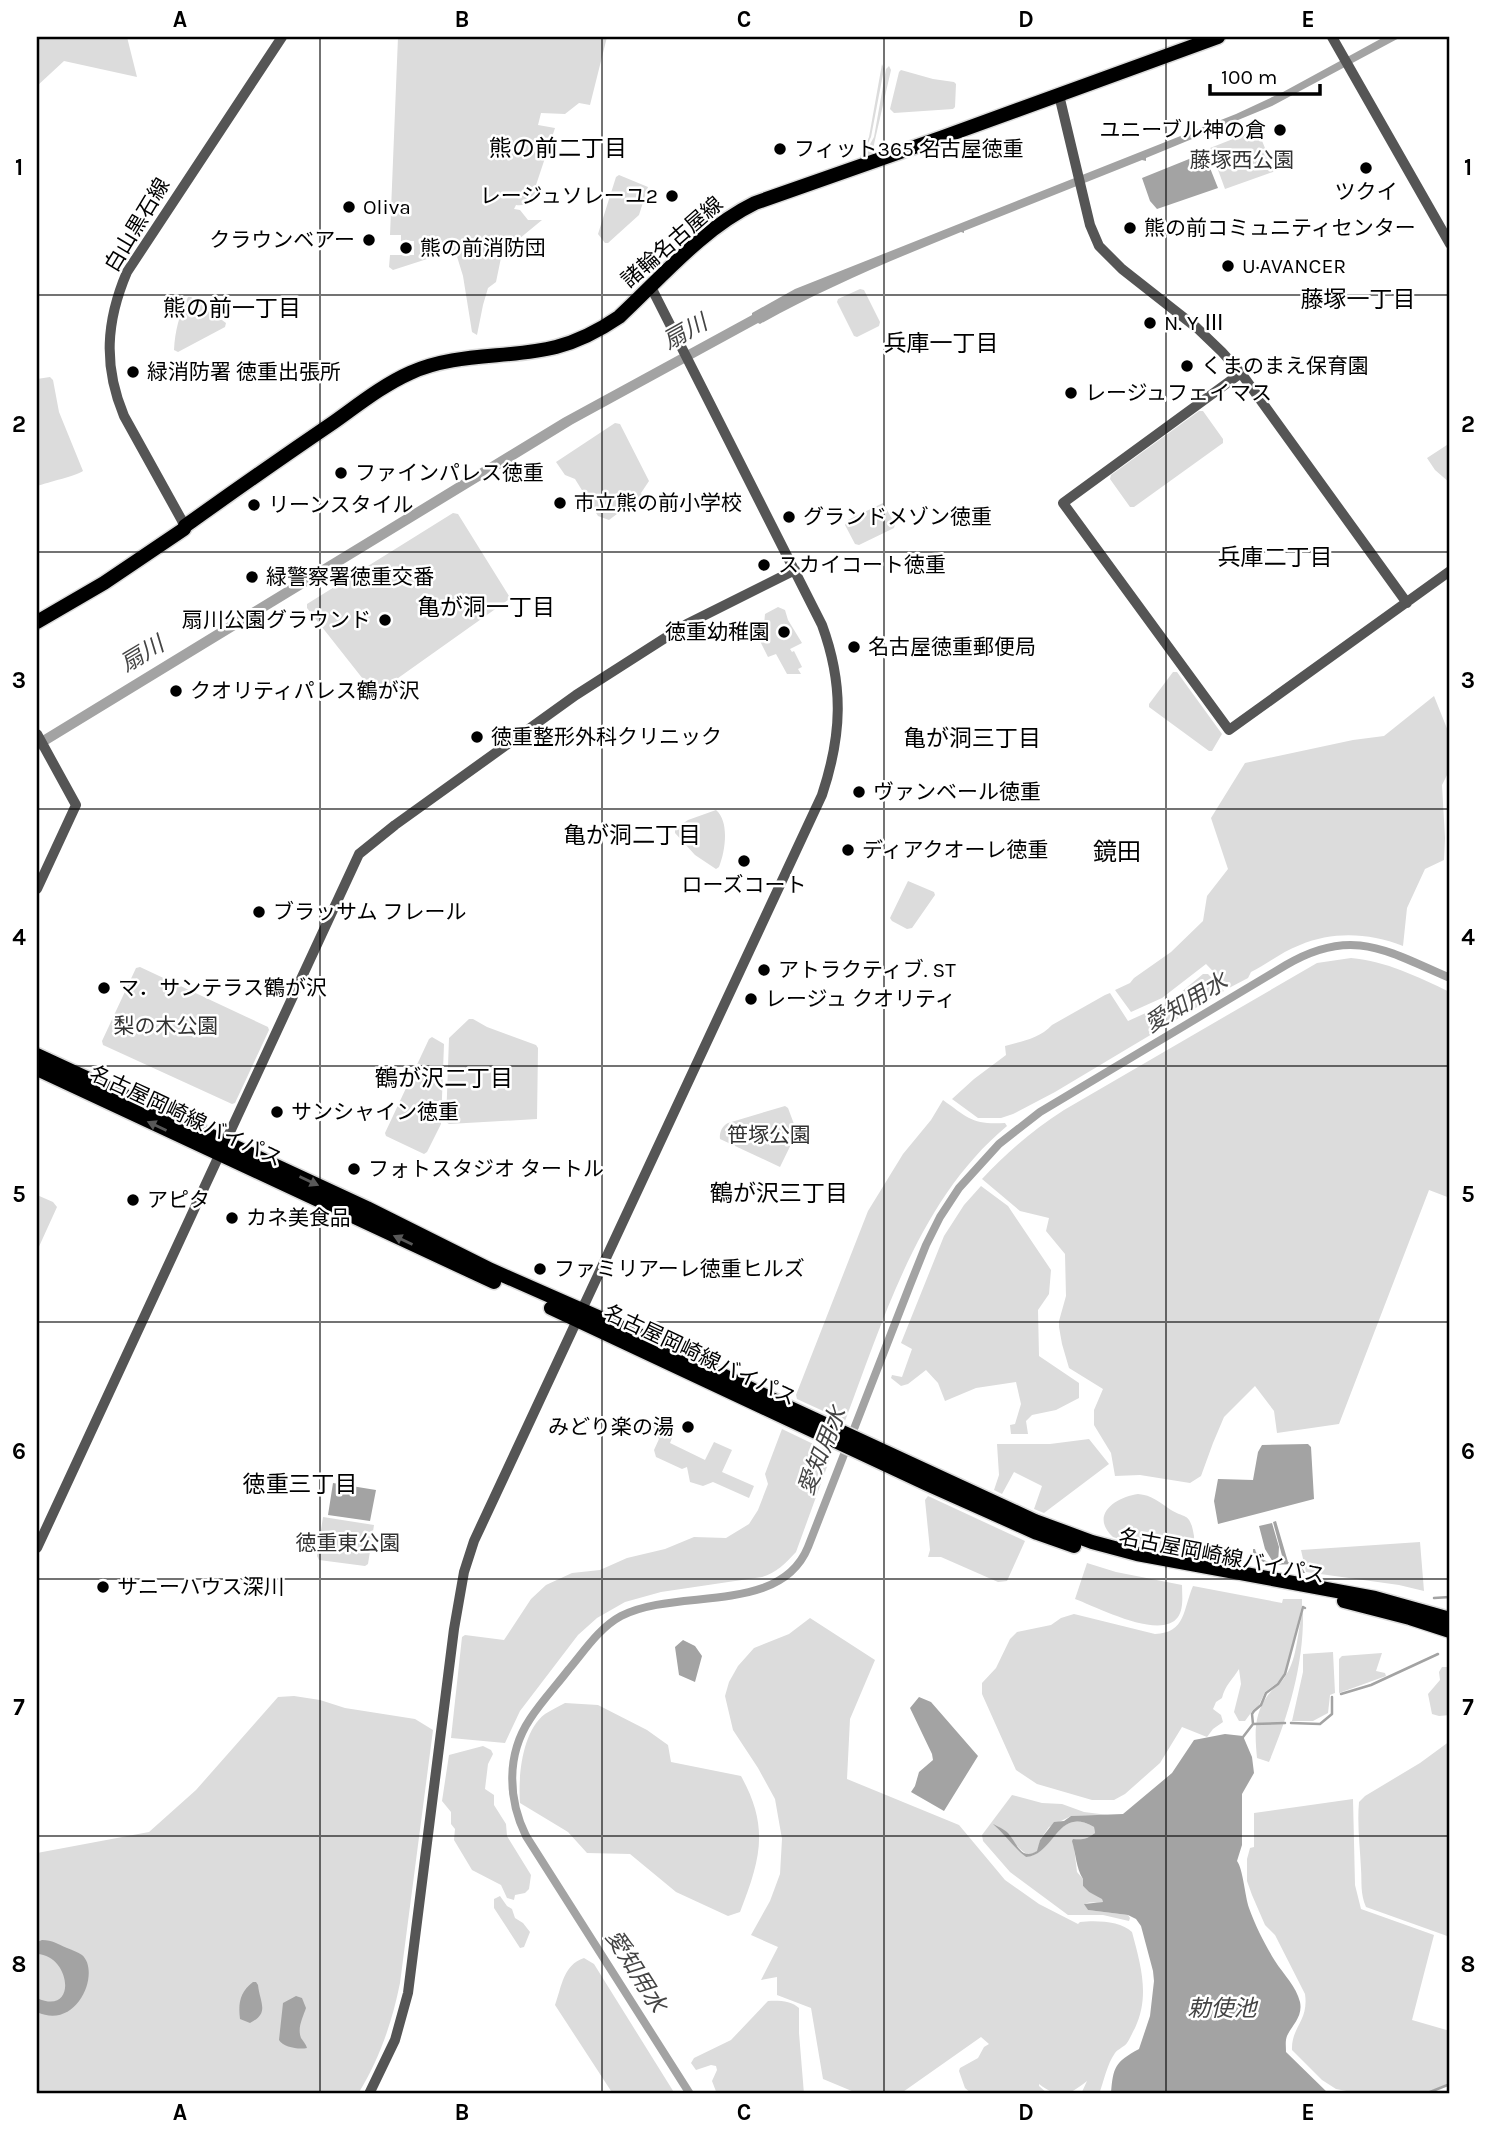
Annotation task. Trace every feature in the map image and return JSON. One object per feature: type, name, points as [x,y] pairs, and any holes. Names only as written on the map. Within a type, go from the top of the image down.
[{"type":"main road","name":"諸輪名古屋線","points":[[37,622],[104,583],[342,416],[410,373],[451,359],[533,351],[576,340],[611,322],[710,231],[755,203],[1218,37]]},
{"type":"main road","name":"諸輪名古屋線","points":[[37,614],[100,577],[180,524],[185,526]]},
{"type":"main road","name":"名古屋岡崎線バイパス","points":[[37,1055],[221,1148]]},
{"type":"main road","name":"名古屋岡崎線バイパス","points":[[37,1069],[367,1208],[578,1315],[848,1441]]},
{"type":"main road","name":"名古屋岡崎線バイパス","points":[[578,1315],[657,1343],[684,1356],[927,1485],[1043,1530],[1109,1552],[1343,1601],[1450,1631]]},
{"type":"main road","name":"名古屋岡崎線バイパス","points":[[1109,1552],[1137,1554],[1375,1598],[1450,1619]]},
{"type":"street","name":"白山黒石線","points":[[185,526],[116,398],[110,367],[111,322],[127,272],[282,37]]},
{"type":"street","points":[[1332,37],[1450,244]]},
{"type":"street","points":[[1059,94],[1094,236],[1103,252],[1197,328],[1241,373],[1407,603]]},
{"type":"street","points":[[369,2094],[395,2040],[408,1993],[454,1629],[464,1572],[479,1527],[822,795],[831,769],[837,736],[839,702],[834,664],[822,625],[652,287]]},
{"type":"street","points":[[1241,373],[1063,503],[1229,730],[1450,571]]},
{"type":"street","points":[[37,1548],[359,854],[395,825],[576,695],[687,624],[795,570]]},
{"type":"street","points":[[37,735],[76,805],[37,889]]},
{"type":"green space","points":[[37,37],[127,37],[137,77],[64,61],[37,86]]},
{"type":"green space","points":[[398,37],[607,37],[590,105],[579,103],[565,114],[541,113],[538,125],[555,128],[535,188],[543,193],[531,202],[516,205],[514,209],[520,210],[528,220],[542,220],[502,253],[496,282],[488,288],[477,335],[472,332],[463,276],[455,250],[393,270],[389,267],[390,255],[414,255],[414,241],[401,241],[401,235],[390,235]]},
{"type":"green space","points":[[882,64],[884,69],[871,137],[867,145],[869,146],[874,137],[886,69],[889,66],[891,70],[872,153],[860,157],[869,137]]},
{"type":"green space","points":[[901,70],[954,82],[955,107],[894,113],[890,109]]},
{"type":"green space","name":"藤塚西公園","points":[[1256,130],[1273,172],[1225,189],[1210,148]]},
{"type":"green space","points":[[619,175],[648,187],[639,215],[605,243],[598,234],[616,177]]},
{"type":"green space","points":[[860,289],[864,290],[880,322],[879,326],[857,337],[854,336],[837,302],[838,299]]},
{"type":"green space","points":[[188,297],[226,323],[225,327],[178,352],[174,350],[176,330]]},
{"type":"green space","points":[[50,377],[53,380],[59,412],[83,471],[37,486],[37,379]]},
{"type":"green space","points":[[1199,411],[1203,411],[1223,439],[1223,443],[1134,507],[1130,507],[1110,479],[1111,475]]},
{"type":"green space","points":[[615,423],[620,424],[649,481],[642,495],[609,520],[598,516],[575,479],[565,475],[556,462]]},
{"type":"green space","points":[[1450,443],[1450,483],[1435,470],[1427,458]]},
{"type":"green space","points":[[883,503],[895,524],[894,528],[859,545],[855,544],[845,525],[848,520]]},
{"type":"green space","points":[[453,513],[458,514],[509,596],[508,600],[374,693],[307,608],[307,604]]},
{"type":"green space","points":[[778,607],[785,610],[802,643],[790,649],[794,651],[802,667],[798,669],[801,674],[787,674],[776,654],[768,657],[755,631],[764,625],[765,614]]},
{"type":"green space","points":[[1173,672],[1177,672],[1222,734],[1212,751],[1149,707]]},
{"type":"green space","points":[[1434,696],[1450,736],[1450,769],[1442,785],[1444,860],[1425,869],[1407,908],[1403,946],[1377,938],[1352,935],[1313,940],[1281,954],[1229,988],[1206,964],[1162,998],[1131,1012],[1115,990],[1130,983],[1171,952],[1203,921],[1207,896],[1228,869],[1211,818],[1245,763],[1384,736]]},
{"type":"green space","points":[[716,810],[723,822],[725,837],[721,861],[716,869],[695,855],[675,833],[675,829],[688,820]]},
{"type":"green space","points":[[908,881],[934,892],[935,895],[912,928],[907,929],[890,918]]},
{"type":"green space","points":[[1351,958],[1389,966],[1450,992],[1450,1198],[1429,1190],[1339,1424],[1277,1433],[1274,1411],[1255,1386],[1224,1417],[1201,1476],[1190,1483],[1140,1475],[1115,1476],[1111,1453],[1094,1425],[1094,1410],[1103,1389],[1069,1368],[1062,1344],[1059,1321],[1066,1296],[1065,1254],[1046,1231],[1049,1218],[1020,1211],[982,1179],[1021,1142],[1064,1110],[1317,963]]},
{"type":"green space","name":"梨の木公園","points":[[140,967],[268,1027],[269,1030],[235,1103],[232,1104],[103,1045],[102,1041],[136,968]]},
{"type":"green space","points":[[1203,974],[1208,974],[1224,991],[1055,1092],[1013,1114],[1001,1118],[978,1118],[952,1099],[1006,1055],[1005,1046],[1036,1036],[1105,995],[1110,993],[1128,1021],[1168,1003]]},
{"type":"green space","points":[[469,1019],[536,1045],[537,1119],[446,1122],[449,1038]]},
{"type":"green space","points":[[432,1037],[444,1044],[441,1124],[424,1154],[386,1136],[385,1133]]},
{"type":"green space","points":[[943,1100],[971,1119],[985,1123],[1005,1123],[1007,1126],[976,1155],[927,1224],[890,1302],[845,1421],[797,1399],[796,1395],[868,1211],[903,1154],[931,1120]]},
{"type":"green space","name":"笹塚公園","points":[[785,1106],[797,1132],[780,1167],[720,1139],[721,1130],[728,1123]]},
{"type":"green space","points":[[981,1186],[1008,1206],[1051,1270],[1049,1294],[1038,1310],[1039,1356],[1079,1383],[1079,1398],[1056,1410],[1032,1415],[1026,1421],[1028,1434],[1011,1434],[1010,1425],[1015,1424],[1021,1404],[1016,1382],[976,1388],[945,1401],[938,1383],[926,1370],[901,1386],[891,1378],[892,1375],[902,1377],[912,1349],[901,1343],[944,1236],[964,1205]]},
{"type":"green space","points":[[37,1195],[53,1202],[57,1207],[37,1251]]},
{"type":"green space","points":[[651,1423],[674,1433],[670,1443],[705,1460],[714,1442],[732,1450],[722,1472],[754,1486],[749,1498],[713,1482],[703,1486],[690,1482],[687,1467],[682,1469],[656,1457],[654,1450],[659,1439]]},
{"type":"green space","points":[[782,1429],[832,1453],[796,1552],[785,1564],[762,1577],[661,1592],[625,1602],[597,1618],[578,1635],[520,1711],[505,1743],[451,1738],[462,1637],[465,1635],[504,1640],[531,1599],[546,1585],[572,1573],[600,1570],[627,1558],[665,1549],[694,1537],[726,1538],[749,1524],[758,1510],[768,1484],[765,1474]]},
{"type":"green space","points":[[1089,1439],[1109,1464],[1044,1513],[1034,1509],[1042,1486],[1014,1472],[1002,1494],[994,1490],[999,1475],[997,1444],[1050,1444]]},
{"type":"green space","points":[[1138,1494],[1151,1497],[1187,1517],[1194,1536],[1192,1546],[1176,1550],[1165,1549],[1113,1537],[1106,1529],[1104,1521],[1108,1508],[1121,1499]]},
{"type":"green space","points":[[928,1496],[1025,1541],[1007,1581],[998,1582],[941,1557],[928,1557],[930,1550],[925,1500]]},
{"type":"green space","name":"徳重東公園","points":[[323,1517],[374,1525],[368,1564],[365,1566],[319,1560],[317,1556]]},
{"type":"green space","points":[[1420,1542],[1424,1591],[1306,1572],[1301,1550]]},
{"type":"green space","points":[[1087,1563],[1116,1572],[1182,1585],[1182,1606],[1178,1617],[1170,1623],[1144,1624],[1075,1599]]},
{"type":"green space","points":[[1193,1586],[1282,1603],[1283,1599],[1302,1599],[1285,1673],[1265,1692],[1259,1705],[1245,1721],[1239,1721],[1234,1712],[1241,1684],[1239,1669],[1213,1709],[1221,1715],[1223,1722],[1207,1737],[1182,1727],[1160,1763],[1125,1794],[1114,1800],[1092,1800],[1037,1784],[1016,1770],[982,1694],[982,1683],[996,1668],[1010,1639],[1017,1632],[1051,1625],[1074,1614],[1155,1634],[1165,1633],[1173,1629],[1182,1618]]},
{"type":"green space","points":[[1303,1611],[1301,1650],[1294,1688],[1269,1762],[1257,1758],[1257,1718],[1268,1695],[1290,1668]]},
{"type":"green space","points":[[810,1618],[875,1660],[850,1719],[847,1779],[959,1825],[1005,1880],[1039,1904],[1078,1924],[1086,1921],[1108,1922],[1132,1932],[1141,1969],[1143,1993],[1140,2016],[1129,2040],[1110,2062],[1099,2094],[1081,2094],[1087,2081],[1064,2094],[1053,2092],[1039,2084],[1048,2094],[972,2094],[965,2088],[959,2071],[978,2058],[989,2044],[981,2037],[900,2094],[859,2094],[823,2079],[811,2008],[777,1995],[777,1977],[761,1980],[778,1947],[751,1935],[770,1901],[780,1874],[782,1839],[775,1799],[733,1730],[725,1696],[738,1666],[754,1648],[789,1634]]},
{"type":"green space","points":[[1333,1652],[1335,1693],[1330,1695],[1328,1713],[1313,1721],[1292,1721],[1303,1672],[1303,1654]]},
{"type":"green space","points":[[1382,1653],[1376,1671],[1385,1673],[1386,1676],[1339,1693],[1339,1659],[1342,1656]]},
{"type":"green space","points":[[1442,1667],[1450,1667],[1450,1715],[1439,1716],[1432,1714],[1428,1694],[1440,1680],[1439,1672]]},
{"type":"green space","points":[[294,1696],[345,1708],[415,1719],[433,1730],[400,1983],[384,2041],[358,2094],[37,2094],[37,1853],[149,1832],[196,1790],[278,1697]]},
{"type":"green space","points":[[565,1703],[598,1705],[647,1730],[668,1745],[671,1762],[741,1776],[756,1812],[759,1844],[753,1876],[740,1912],[728,1916],[676,1892],[630,1854],[587,1853],[568,1832],[520,1803],[521,1768],[531,1731],[545,1714]]},
{"type":"green space","points":[[1450,1741],[1450,1937],[1366,1907],[1362,1888],[1358,1819],[1359,1802],[1365,1796],[1420,1763]]},
{"type":"green space","points":[[483,1746],[493,1754],[488,1764],[485,1789],[494,1795],[494,1805],[506,1824],[507,1836],[531,1875],[529,1889],[525,1893],[515,1895],[514,1900],[507,1898],[501,1885],[472,1870],[454,1840],[455,1829],[451,1824],[451,1812],[442,1801],[449,1755]]},
{"type":"green space","points":[[1012,1795],[1108,1815],[1071,1816],[1049,1827],[1040,1840],[1038,1851],[1029,1855],[999,1828],[1026,1857],[1035,1854],[1043,1848],[1064,1826],[1072,1822],[1082,1822],[1094,1827],[1095,1833],[1090,1837],[1073,1839],[1077,1872],[1083,1879],[1083,1886],[1102,1898],[1103,1902],[1085,1904],[1088,1910],[1128,1915],[1129,1921],[1103,1915],[1068,1915],[1010,1872],[983,1841],[982,1835]]},
{"type":"green space","points":[[1353,1799],[1355,1885],[1361,1909],[1434,1935],[1412,2020],[1450,2031],[1450,2083],[1423,2094],[1362,2094],[1336,2089],[1322,2080],[1292,2050],[1294,2035],[1305,2011],[1305,1994],[1275,1935],[1265,1925],[1247,1881],[1247,1859],[1250,1848],[1254,1847],[1254,1813]]},
{"type":"green space","points":[[500,1896],[512,1909],[515,1918],[530,1932],[524,1947],[520,1948],[494,1908],[494,1899]]},
{"type":"green space","points":[[584,1958],[594,1964],[675,2094],[613,2094],[555,2005],[567,1971]]},
{"type":"green space","points":[[768,2001],[785,2001],[799,2008],[804,2094],[717,2094],[712,2081],[716,2066],[696,2070],[691,2063],[694,2058],[731,2040]]},
{"type":"water","points":[[1384,37],[1401,37],[1272,106],[1146,158],[1146,161],[1142,160],[910,253],[758,323],[573,424],[37,751],[37,739],[563,418],[795,289],[1236,114],[1283,92]]},
{"type":"water","points":[[1204,153],[1218,188],[1157,209],[1150,201],[1142,178]]},
{"type":"water","points":[[1308,1444],[1311,1447],[1314,1499],[1218,1524],[1214,1501],[1218,1479],[1253,1480],[1258,1452],[1262,1445]]},
{"type":"water","points":[[333,1483],[376,1490],[370,1521],[328,1515]]},
{"type":"water","points":[[1276,1521],[1288,1562],[1299,1562],[1305,1573],[1302,1573],[1297,1564],[1267,1565],[1253,1554],[1255,1549],[1262,1558],[1273,1562],[1265,1549],[1259,1526],[1272,1523],[1279,1547],[1278,1563],[1284,1563],[1273,1522]]},
{"type":"water","points":[[683,1640],[695,1646],[702,1656],[695,1682],[679,1675],[675,1647]]},
{"type":"water","points":[[919,1697],[931,1702],[978,1756],[944,1811],[911,1792],[919,1772],[933,1760],[910,1708]]},
{"type":"water","name":"勅使池","points":[[1225,1734],[1243,1736],[1252,1757],[1254,1773],[1242,1794],[1242,1845],[1237,1861],[1249,1908],[1275,1961],[1293,1986],[1301,2007],[1299,2016],[1286,2038],[1286,2052],[1329,2094],[1111,2094],[1114,2071],[1120,2062],[1139,2049],[1150,2016],[1153,1971],[1141,1926],[1136,1919],[1128,1915],[1088,1910],[1084,1904],[1103,1902],[1083,1886],[1072,1841],[1092,1835],[1095,1833],[1094,1827],[1082,1822],[1072,1822],[1064,1826],[1044,1848],[1036,1854],[1026,1857],[993,1824],[1008,1833],[1023,1852],[1032,1854],[1037,1851],[1040,1840],[1054,1822],[1064,1821],[1071,1816],[1123,1814],[1172,1773],[1194,1740]]},
{"type":"water","points":[[52,1941],[82,1955],[89,1973],[82,1997],[74,2007],[51,2016],[37,2012],[37,1998],[50,2002],[59,1999],[64,1993],[65,1984],[63,1973],[57,1964],[48,1957],[37,1954],[37,1942]]},
{"type":"water","points":[[253,1982],[258,1985],[262,2011],[250,2023],[240,2019],[239,2008],[243,1994]]},
{"type":"water","points":[[296,1996],[302,1998],[306,2008],[300,2030],[307,2048],[300,2049],[279,2040],[283,2003]]},
{"type":"waterway","name":"愛知用水","points":[[690,2094],[526,1836],[520,1822],[513,1792],[513,1762],[522,1733],[534,1713],[593,1640],[621,1616],[670,1603],[751,1592],[775,1583],[794,1569],[808,1547],[926,1245],[959,1188],[999,1144],[1040,1112],[1309,953],[1350,945],[1369,947],[1407,959],[1450,978]]},
{"type":"waterway","points":[[1434,1598],[1450,1597]]},
{"type":"waterway","points":[[1243,1737],[1253,1724],[1252,1714],[1261,1705],[1266,1693],[1278,1684],[1285,1674],[1303,1607],[1305,1608]]},
{"type":"waterway","points":[[1341,1694],[1371,1685],[1438,1654]]},
{"type":"waterway","points":[[1291,1723],[1320,1724],[1332,1714],[1332,1697]]},
{"type":"waterway","points":[[1253,1724],[1285,1723]]},
{"type":"waterway","points":[[1425,2094],[1450,2084]]},
{"type":"place","name":"ユニーブル神の倉","points":[[1280,130]]},
{"type":"place","name":"フィット365 名古屋徳重","points":[[780,149]]},
{"type":"place","name":"ツクイ","points":[[1366,168]]},
{"type":"place","name":"レージュソレーユ2","points":[[672,196]]},
{"type":"place","name":"Oliva","points":[[349,207]]},
{"type":"place","name":"熊の前コミュニティセンター","points":[[1130,228]]},
{"type":"place","name":"クラウンベアー","points":[[369,240]]},
{"type":"place","name":"熊の前消防団","points":[[406,248]]},
{"type":"place","name":"U·AVANCER","points":[[1228,266]]},
{"type":"place","name":"N. Y Ⅲ","points":[[1150,323]]},
{"type":"place","name":"くまのまえ保育園","points":[[1187,366]]},
{"type":"place","name":"緑消防署 徳重出張所","points":[[133,372]]},
{"type":"place","name":"レージュフェイマス","points":[[1071,393]]},
{"type":"place","name":"ファインパレス徳重","points":[[341,473]]},
{"type":"place","name":"市立熊の前小学校","points":[[560,503]]},
{"type":"place","name":"リーンスタイル","points":[[254,505]]},
{"type":"place","name":"グランドメゾン徳重","points":[[789,517]]},
{"type":"place","name":"スカイコート徳重","points":[[764,565]]},
{"type":"place","name":"緑警察署徳重交番","points":[[252,577]]},
{"type":"place","name":"扇川公園グラウンド","points":[[385,620]]},
{"type":"place","name":"徳重幼稚園","points":[[784,632]]},
{"type":"place","name":"名古屋徳重郵便局","points":[[854,647]]},
{"type":"place","name":"クオリティパレス鶴が沢","points":[[176,691]]},
{"type":"place","name":"徳重整形外科クリニック","points":[[477,737]]},
{"type":"place","name":"ヴァンベール徳重","points":[[859,792]]},
{"type":"place","name":"ディアクオーレ徳重","points":[[848,850]]},
{"type":"place","name":"ローズコート","points":[[744,861]]},
{"type":"place","name":"ブラッサム フレール","points":[[259,912]]},
{"type":"place","name":"アトラクティブ. ST","points":[[764,970]]},
{"type":"place","name":"マ．サンテラス鶴が沢","points":[[104,988]]},
{"type":"place","name":"レージュ クオリティ","points":[[751,999]]},
{"type":"place","name":"サンシャイン徳重","points":[[277,1112]]},
{"type":"place","name":"フォトスタジオ タートル","points":[[354,1169]]},
{"type":"place","name":"アピタ","points":[[133,1200]]},
{"type":"place","name":"カネ美食品","points":[[232,1218]]},
{"type":"place","name":"ファミリアーレ徳重ヒルズ","points":[[540,1269]]},
{"type":"place","name":"みどり楽の湯","points":[[688,1427]]},
{"type":"place","name":"サニーハウス深川","points":[[103,1587]]},
{"type":"district","name":"熊の前二丁目","points":[[558,148]]},
{"type":"district","name":"藤塚一丁目","points":[[1358,299]]},
{"type":"district","name":"熊の前一丁目","points":[[232,308]]},
{"type":"district","name":"兵庫一丁目","points":[[941,343]]},
{"type":"district","name":"兵庫二丁目","points":[[1275,557]]},
{"type":"district","name":"亀が洞一丁目","points":[[486,607]]},
{"type":"district","name":"亀が洞三丁目","points":[[972,738]]},
{"type":"district","name":"亀が洞二丁目","points":[[632,835]]},
{"type":"district","name":"鏡田","points":[[1117,852]]},
{"type":"district","name":"鶴が沢二丁目","points":[[444,1078]]},
{"type":"district","name":"鶴が沢三丁目","points":[[779,1193]]},
{"type":"district","name":"徳重三丁目","points":[[300,1484]]},
{"type":"water label","name":"扇川","points":[[685,332]]},
{"type":"water label","name":"扇川","points":[[142,654]]}]
